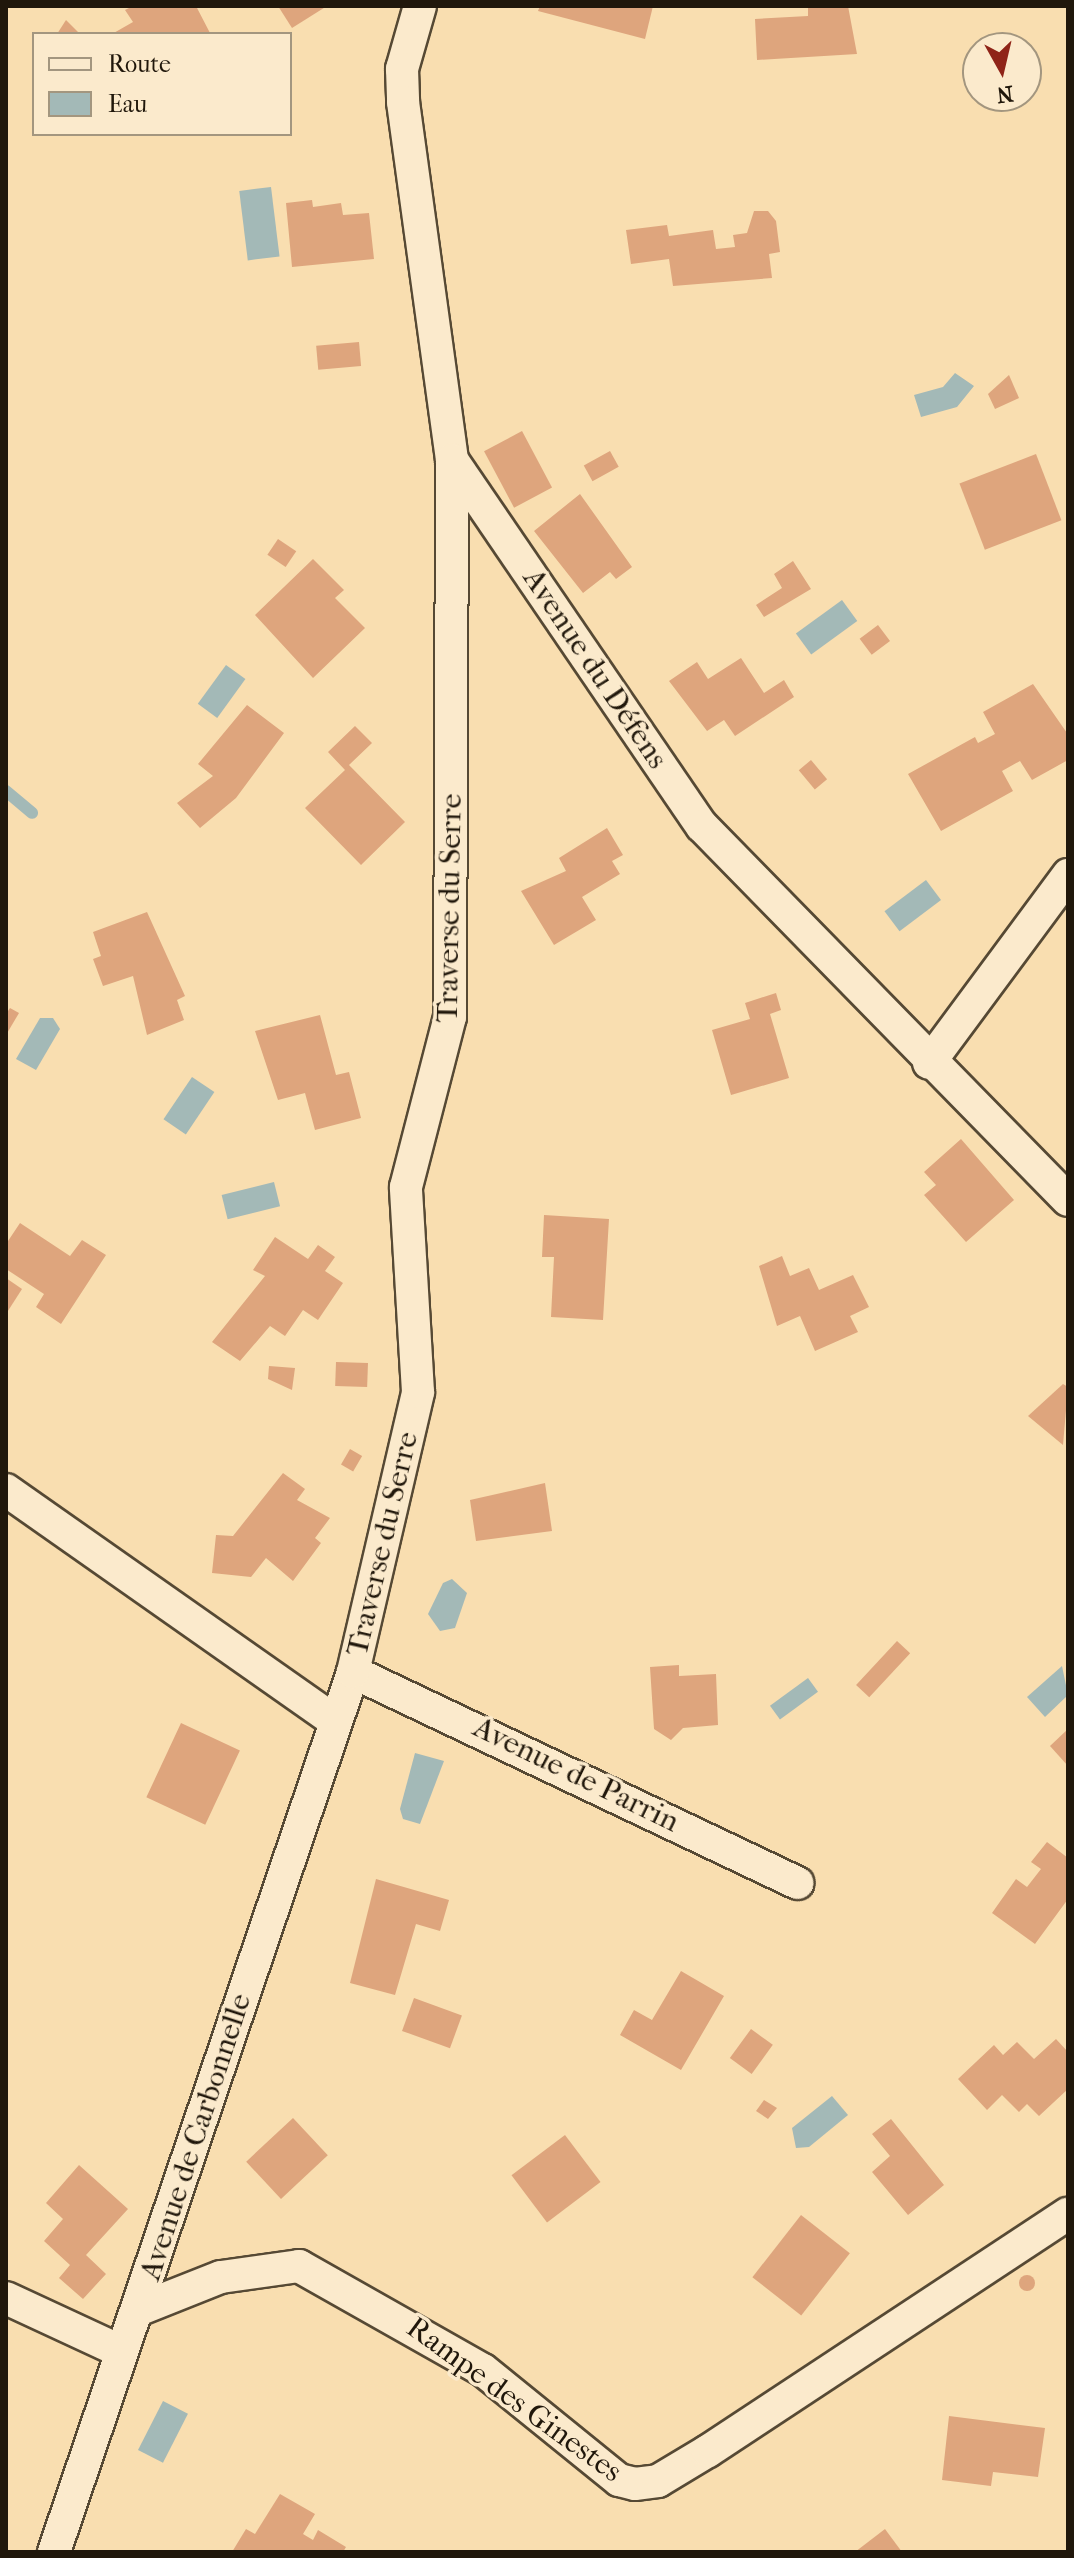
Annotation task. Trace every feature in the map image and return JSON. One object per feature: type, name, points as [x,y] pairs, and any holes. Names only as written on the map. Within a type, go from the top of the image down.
[{"type":"street","name":"Avenue du Défens","points":[[420,6],[402,69],[404,116],[452,460],[702,826],[929,1063],[1068,1200]]},
{"type":"street","name":"Traverse du Serre","points":[[333,1720],[353,1672],[418,1392],[406,1187],[450,1017],[452,460]]},
{"type":"street","points":[[929,1063],[1068,875]]},
{"type":"street","points":[[6,1490],[333,1720]]},
{"type":"street","name":"Avenue de Parrin","points":[[353,1672],[797,1883]]},
{"type":"street","name":"Avenue de Carbonnelle","points":[[54,2552],[120,2351],[140,2309],[333,1720]]},
{"type":"street","name":"Rampe des Ginestes","points":[[140,2309],[221,2277],[299,2266],[483,2370],[619,2480],[635,2484],[658,2481],[708,2451],[1068,2214]]},
{"type":"street","points":[[6,2298],[120,2351]]},
{"type":"water","points":[[271,187],[280,256],[248,260],[239,191]]},
{"type":"water","points":[[955,373],[974,386],[957,407],[921,417],[914,395],[943,387]]},
{"type":"water","points":[[842,600],[857,621],[811,655],[796,634]]},
{"type":"water","points":[[226,665],[245,679],[217,718],[198,704]]},
{"type":"water","points":[[926,880],[941,900],[900,931],[884,911]]},
{"type":"water","points":[[40,1018],[53,1018],[60,1029],[36,1070],[16,1059]]},
{"type":"water","points":[[192,1077],[214,1092],[186,1134],[163,1119]]},
{"type":"water","points":[[274,1182],[280,1206],[228,1219],[222,1195]]},
{"type":"water","points":[[452,1579],[467,1593],[455,1628],[440,1631],[428,1614],[443,1583]]},
{"type":"water","points":[[1062,1666],[1068,1695],[1045,1717],[1027,1697]]},
{"type":"water","points":[[808,1678],[818,1692],[780,1719],[770,1706]]},
{"type":"water","points":[[415,1753],[444,1761],[420,1824],[403,1819],[400,1809]]},
{"type":"water","points":[[832,2096],[848,2115],[809,2147],[796,2148],[792,2128]]},
{"type":"water","points":[[163,2401],[188,2414],[163,2463],[138,2450]]},
{"type":"building","points":[[133,6],[196,6],[209,32],[116,32],[133,22],[125,10]]},
{"type":"building","points":[[278,6],[327,6],[292,28]]},
{"type":"building","points":[[540,6],[653,6],[645,39],[538,11]]},
{"type":"building","points":[[808,6],[848,6],[857,54],[757,60],[755,19],[808,16]]},
{"type":"building","points":[[66,20],[78,32],[58,32]]},
{"type":"building","points":[[312,200],[313,207],[341,203],[343,215],[369,213],[374,259],[292,267],[286,203]]},
{"type":"building","points":[[754,211],[768,211],[776,221],[780,252],[769,254],[772,278],[673,286],[669,259],[631,264],[626,230],[667,225],[669,236],[713,230],[716,249],[735,247],[733,235],[747,233]]},
{"type":"building","points":[[359,342],[361,366],[318,370],[316,346]]},
{"type":"building","points":[[1009,375],[1019,398],[995,409],[988,394]]},
{"type":"building","points":[[522,431],[552,488],[514,508],[484,451]]},
{"type":"building","points":[[610,451],[619,467],[592,481],[584,466]]},
{"type":"building","points":[[1036,454],[1061,520],[985,550],[959,483]]},
{"type":"building","points":[[580,494],[632,567],[616,579],[610,572],[583,593],[534,531]]},
{"type":"building","points":[[278,539],[296,551],[286,567],[267,555]]},
{"type":"building","points":[[313,559],[344,590],[335,598],[365,628],[313,678],[255,615]]},
{"type":"building","points":[[793,561],[811,589],[764,617],[756,605],[782,588],[774,574]]},
{"type":"building","points":[[878,625],[890,641],[872,655],[860,639]]},
{"type":"building","points":[[741,658],[764,693],[784,680],[794,697],[735,736],[724,720],[707,731],[669,681],[697,662],[708,679]]},
{"type":"building","points":[[1033,684],[1067,733],[1068,760],[1032,780],[1020,761],[1002,771],[1013,791],[941,831],[908,774],[975,737],[978,743],[995,734],[983,712]]},
{"type":"building","points":[[247,705],[284,733],[236,798],[200,828],[177,803],[213,776],[198,764]]},
{"type":"building","points":[[355,726],[372,743],[349,765],[405,822],[361,865],[305,808],[345,770],[328,752]]},
{"type":"building","points":[[811,760],[827,779],[815,789],[799,770]]},
{"type":"building","points":[[607,828],[623,855],[612,861],[620,874],[582,897],[596,920],[554,945],[521,891],[566,871],[559,858]]},
{"type":"building","points":[[147,912],[185,996],[177,1000],[184,1020],[147,1035],[133,976],[103,986],[93,959],[101,956],[93,932]]},
{"type":"building","points":[[776,993],[781,1010],[770,1014],[789,1078],[731,1095],[712,1030],[750,1019],[745,1003]]},
{"type":"building","points":[[10,1008],[19,1013],[6,1035],[6,1014]]},
{"type":"building","points":[[320,1015],[336,1075],[349,1072],[361,1118],[315,1130],[305,1093],[278,1100],[255,1031]]},
{"type":"building","points":[[961,1139],[1014,1200],[966,1242],[924,1195],[936,1185],[924,1172]]},
{"type":"building","points":[[544,1215],[609,1219],[603,1320],[551,1317],[554,1257],[542,1257]]},
{"type":"building","points":[[20,1223],[70,1256],[82,1240],[106,1255],[61,1324],[36,1307],[44,1294],[6,1269],[6,1244]]},
{"type":"building","points":[[275,1237],[308,1259],[318,1245],[335,1257],[325,1271],[343,1283],[318,1320],[303,1310],[285,1336],[270,1326],[240,1361],[212,1342],[265,1276],[253,1270]]},
{"type":"building","points":[[782,1256],[790,1276],[809,1268],[819,1290],[853,1275],[869,1307],[850,1316],[858,1332],[815,1351],[800,1316],[777,1326],[759,1266]]},
{"type":"building","points":[[6,1278],[22,1289],[6,1314]]},
{"type":"building","points":[[336,1362],[368,1363],[367,1387],[335,1386]]},
{"type":"building","points":[[269,1366],[295,1368],[292,1390],[268,1379]]},
{"type":"building","points":[[1063,1384],[1068,1387],[1063,1445],[1028,1416]]},
{"type":"building","points":[[350,1449],[362,1456],[353,1472],[341,1465]]},
{"type":"building","points":[[283,1473],[305,1489],[297,1500],[330,1518],[315,1538],[321,1543],[293,1581],[266,1558],[251,1577],[212,1573],[216,1535],[233,1536]]},
{"type":"building","points":[[545,1483],[552,1531],[476,1541],[470,1500]]},
{"type":"building","points":[[897,1641],[910,1653],[869,1697],[856,1685]]},
{"type":"building","points":[[679,1665],[679,1676],[716,1674],[718,1725],[683,1728],[671,1740],[654,1729],[650,1667]]},
{"type":"building","points":[[181,1723],[240,1750],[205,1825],[146,1797]]},
{"type":"building","points":[[1068,1729],[1068,1766],[1050,1746]]},
{"type":"building","points":[[1047,1842],[1068,1858],[1068,1899],[1035,1944],[992,1913],[1016,1879],[1027,1887],[1041,1869],[1031,1862]]},
{"type":"building","points":[[376,1879],[449,1900],[440,1931],[416,1924],[395,1995],[350,1983]]},
{"type":"building","points":[[681,1971],[724,1996],[681,2070],[620,2035],[634,2010],[652,2020]]},
{"type":"building","points":[[414,1998],[462,2015],[450,2048],[402,2031]]},
{"type":"building","points":[[751,2029],[773,2045],[752,2074],[730,2058]]},
{"type":"building","points":[[1056,2039],[1068,2052],[1068,2089],[1039,2116],[1027,2104],[1019,2112],[1002,2095],[987,2110],[958,2079],[994,2045],[1003,2055],[1017,2042],[1034,2059]]},
{"type":"building","points":[[764,2100],[777,2108],[768,2119],[756,2111]]},
{"type":"building","points":[[293,2118],[328,2155],[281,2199],[246,2162]]},
{"type":"building","points":[[891,2119],[944,2185],[908,2215],[872,2172],[890,2156],[872,2134]]},
{"type":"building","points":[[565,2135],[601,2182],[547,2222],[511,2175]]},
{"type":"building","points":[[79,2165],[128,2209],[86,2255],[106,2274],[83,2299],[59,2278],[70,2265],[44,2241],[63,2219],[46,2203]]},
{"type":"building","points":[[801,2215],[850,2253],[801,2315],[752,2277]]},
{"type":"building","points":[[1024,2275],[1030,2275],[1035,2283],[1033,2289],[1024,2291],[1019,2286],[1019,2280]]},
{"type":"building","points":[[949,2416],[1045,2428],[1038,2477],[993,2472],[991,2486],[942,2480]]},
{"type":"building","points":[[280,2494],[315,2514],[303,2534],[313,2540],[318,2530],[346,2547],[343,2552],[232,2552],[246,2529],[255,2534]]},
{"type":"building","points":[[885,2529],[902,2552],[855,2552]]},
{"type":"waterway","points":[[6,791],[32,813]]}]
